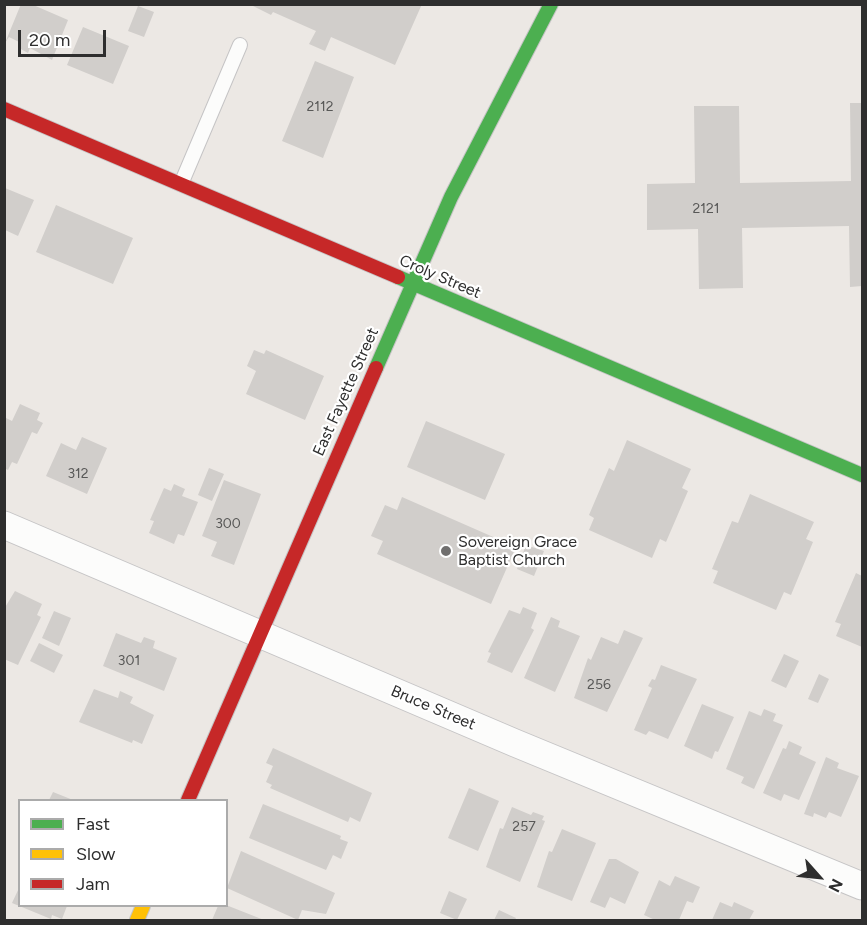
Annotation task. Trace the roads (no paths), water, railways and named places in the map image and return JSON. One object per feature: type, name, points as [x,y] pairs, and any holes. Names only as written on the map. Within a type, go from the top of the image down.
[{"type":"street","name":"East Fayette Street","points":[[189,799],[451,197],[552,4]]},
{"type":"street","name":"Croly Street","points":[[4,109],[862,475]]},
{"type":"street","name":"Bruce Street","points":[[4,525],[862,886]]},
{"type":"street","points":[[137,921],[143,907]]},
{"type":"lane","points":[[182,184],[240,45]]},
{"type":"place","name":"Sovereign Grace Baptist Church","points":[[446,551]]}]
